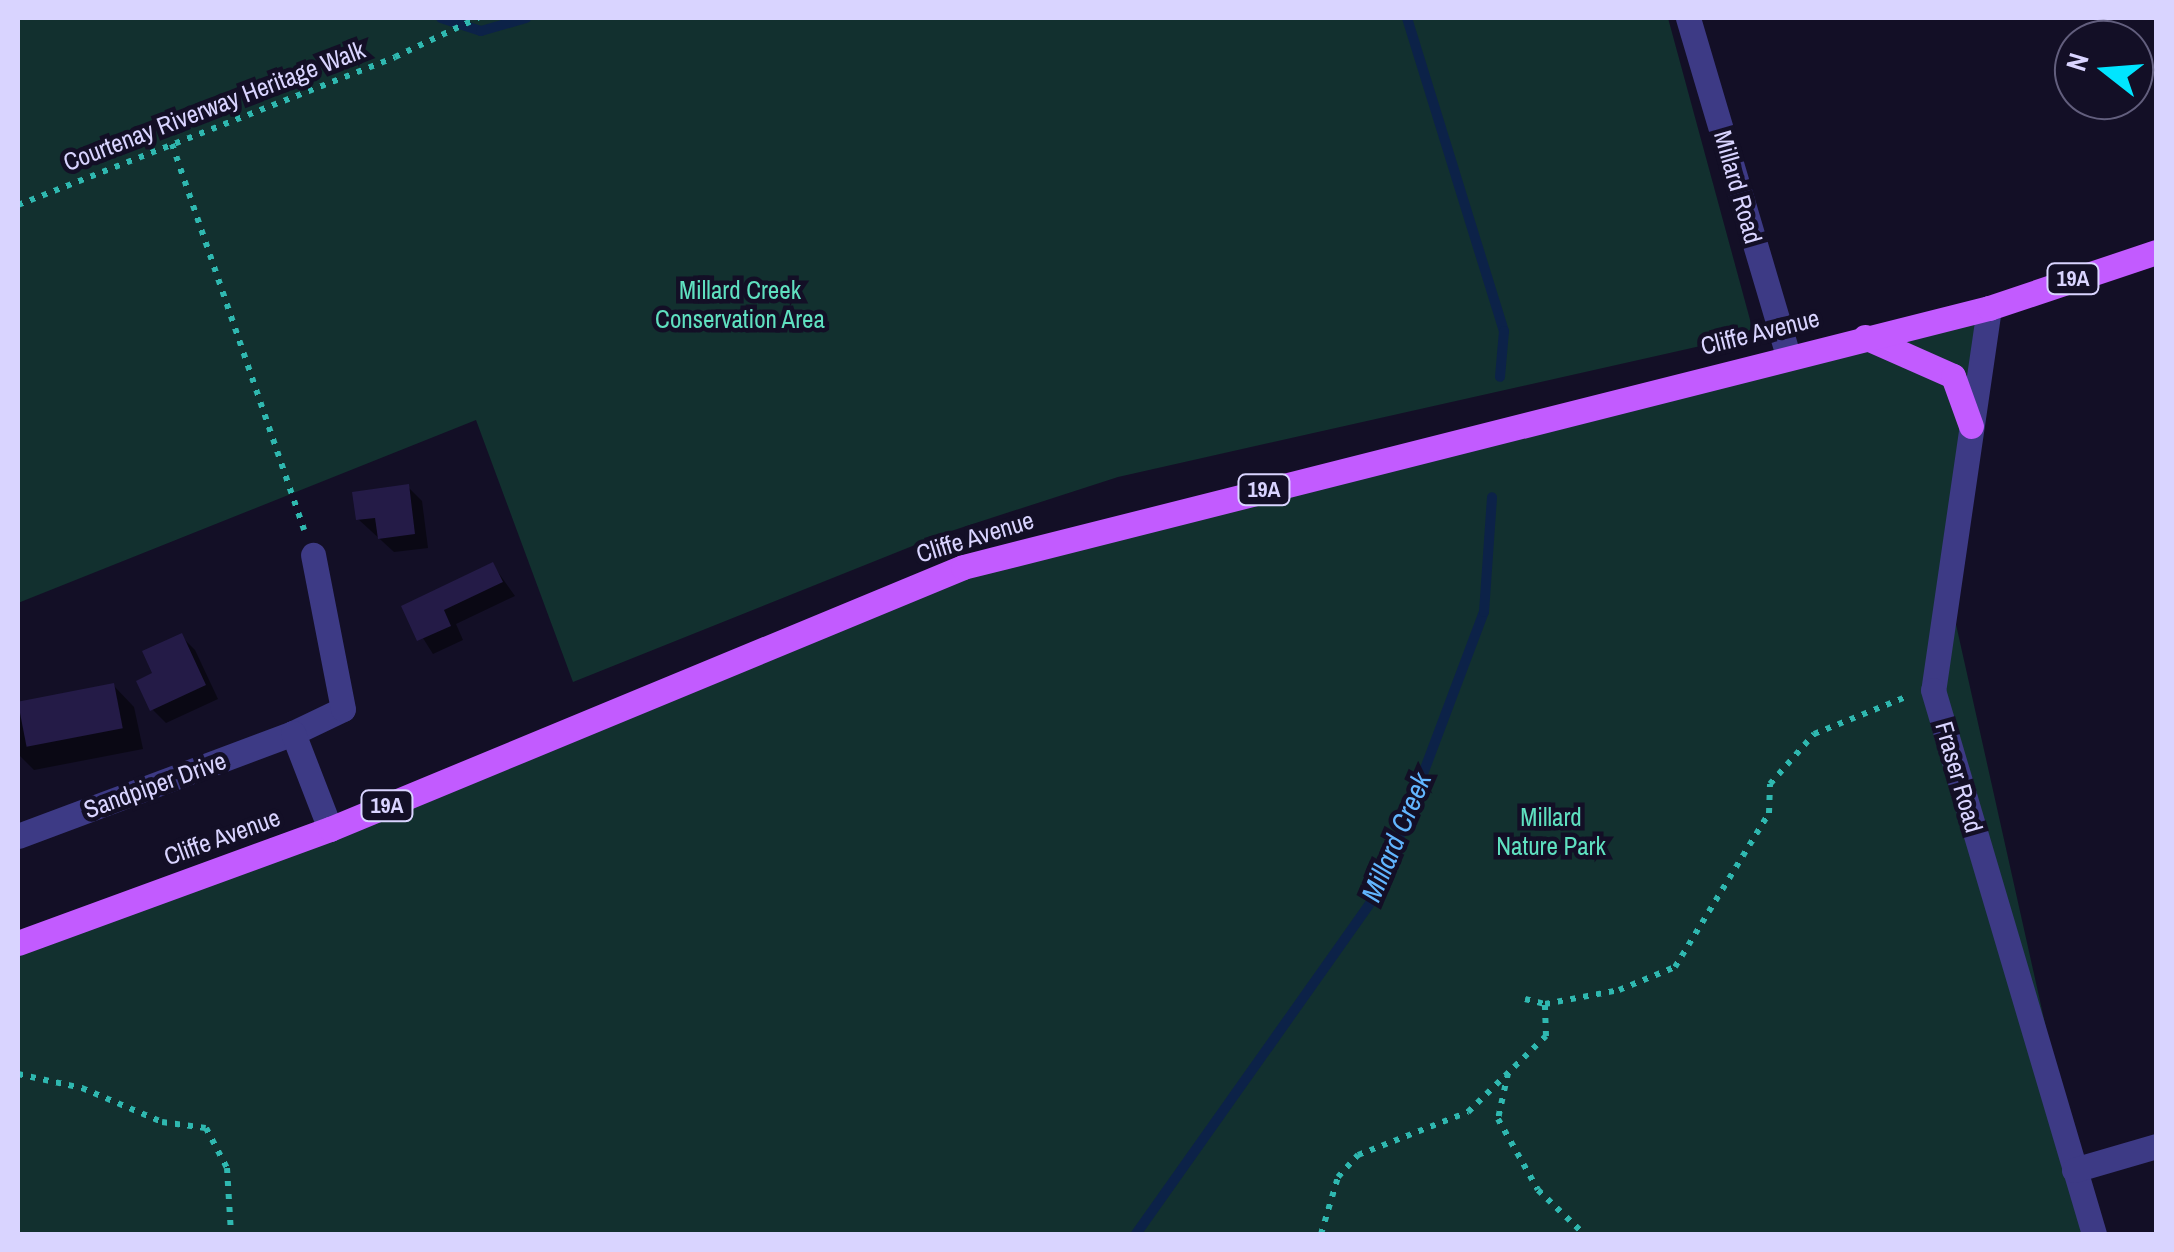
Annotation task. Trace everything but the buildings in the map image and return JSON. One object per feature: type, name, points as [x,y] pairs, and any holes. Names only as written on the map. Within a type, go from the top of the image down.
[{"type":"main road","name":"19A","points":[[1990,308],[2156,252]]},
{"type":"main road","name":"Cliffe Avenue","points":[[18,943],[330,830],[963,567],[1990,308]]},
{"type":"main road","points":[[1865,337],[1953,376],[1971,426]]},
{"type":"street","name":"Millard Road","points":[[1688,18],[1788,356]]},
{"type":"street","name":"Fraser Road","points":[[1990,308],[1933,690],[2094,1234]]},
{"type":"street","name":"Sandpiper Drive","points":[[18,836],[293,733],[343,709],[312,555]]},
{"type":"street","points":[[293,733],[330,830]]},
{"type":"street","points":[[2074,1170],[2156,1146]]},
{"type":"path","name":"Courtenay Riverway Heritage Walk","points":[[18,204],[478,18]]},
{"type":"path","points":[[172,144],[312,555]]},
{"type":"path","points":[[1524,999],[1545,1004],[1620,990],[1675,967],[1769,814],[1770,784],[1814,734],[1933,690]]},
{"type":"path","points":[[1322,1234],[1338,1177],[1358,1155],[1468,1112],[1546,1036],[1545,1004]]},
{"type":"path","points":[[1508,1073],[1498,1119],[1538,1190],[1584,1234]]},
{"type":"path","points":[[18,1074],[82,1088],[162,1122],[206,1128],[226,1168],[231,1234]]},
{"type":"green space","name":"Millard Creek Conservation Area","points":[[18,18],[1668,18],[1752,327],[1745,336],[1118,477],[945,533],[573,682],[476,420],[18,603]]},
{"type":"green space","name":"Millard Nature Park","points":[[1989,308],[1947,584],[2092,1234],[18,1234],[18,943],[963,567]]},
{"type":"waterway","name":"Millard Creek","points":[[441,18],[481,31],[526,18]]},
{"type":"waterway","name":"Millard Creek","points":[[1407,18],[1504,331],[1500,377]]},
{"type":"waterway","name":"Millard Creek","points":[[1136,1234],[1379,891],[1484,612],[1492,497]]}]
